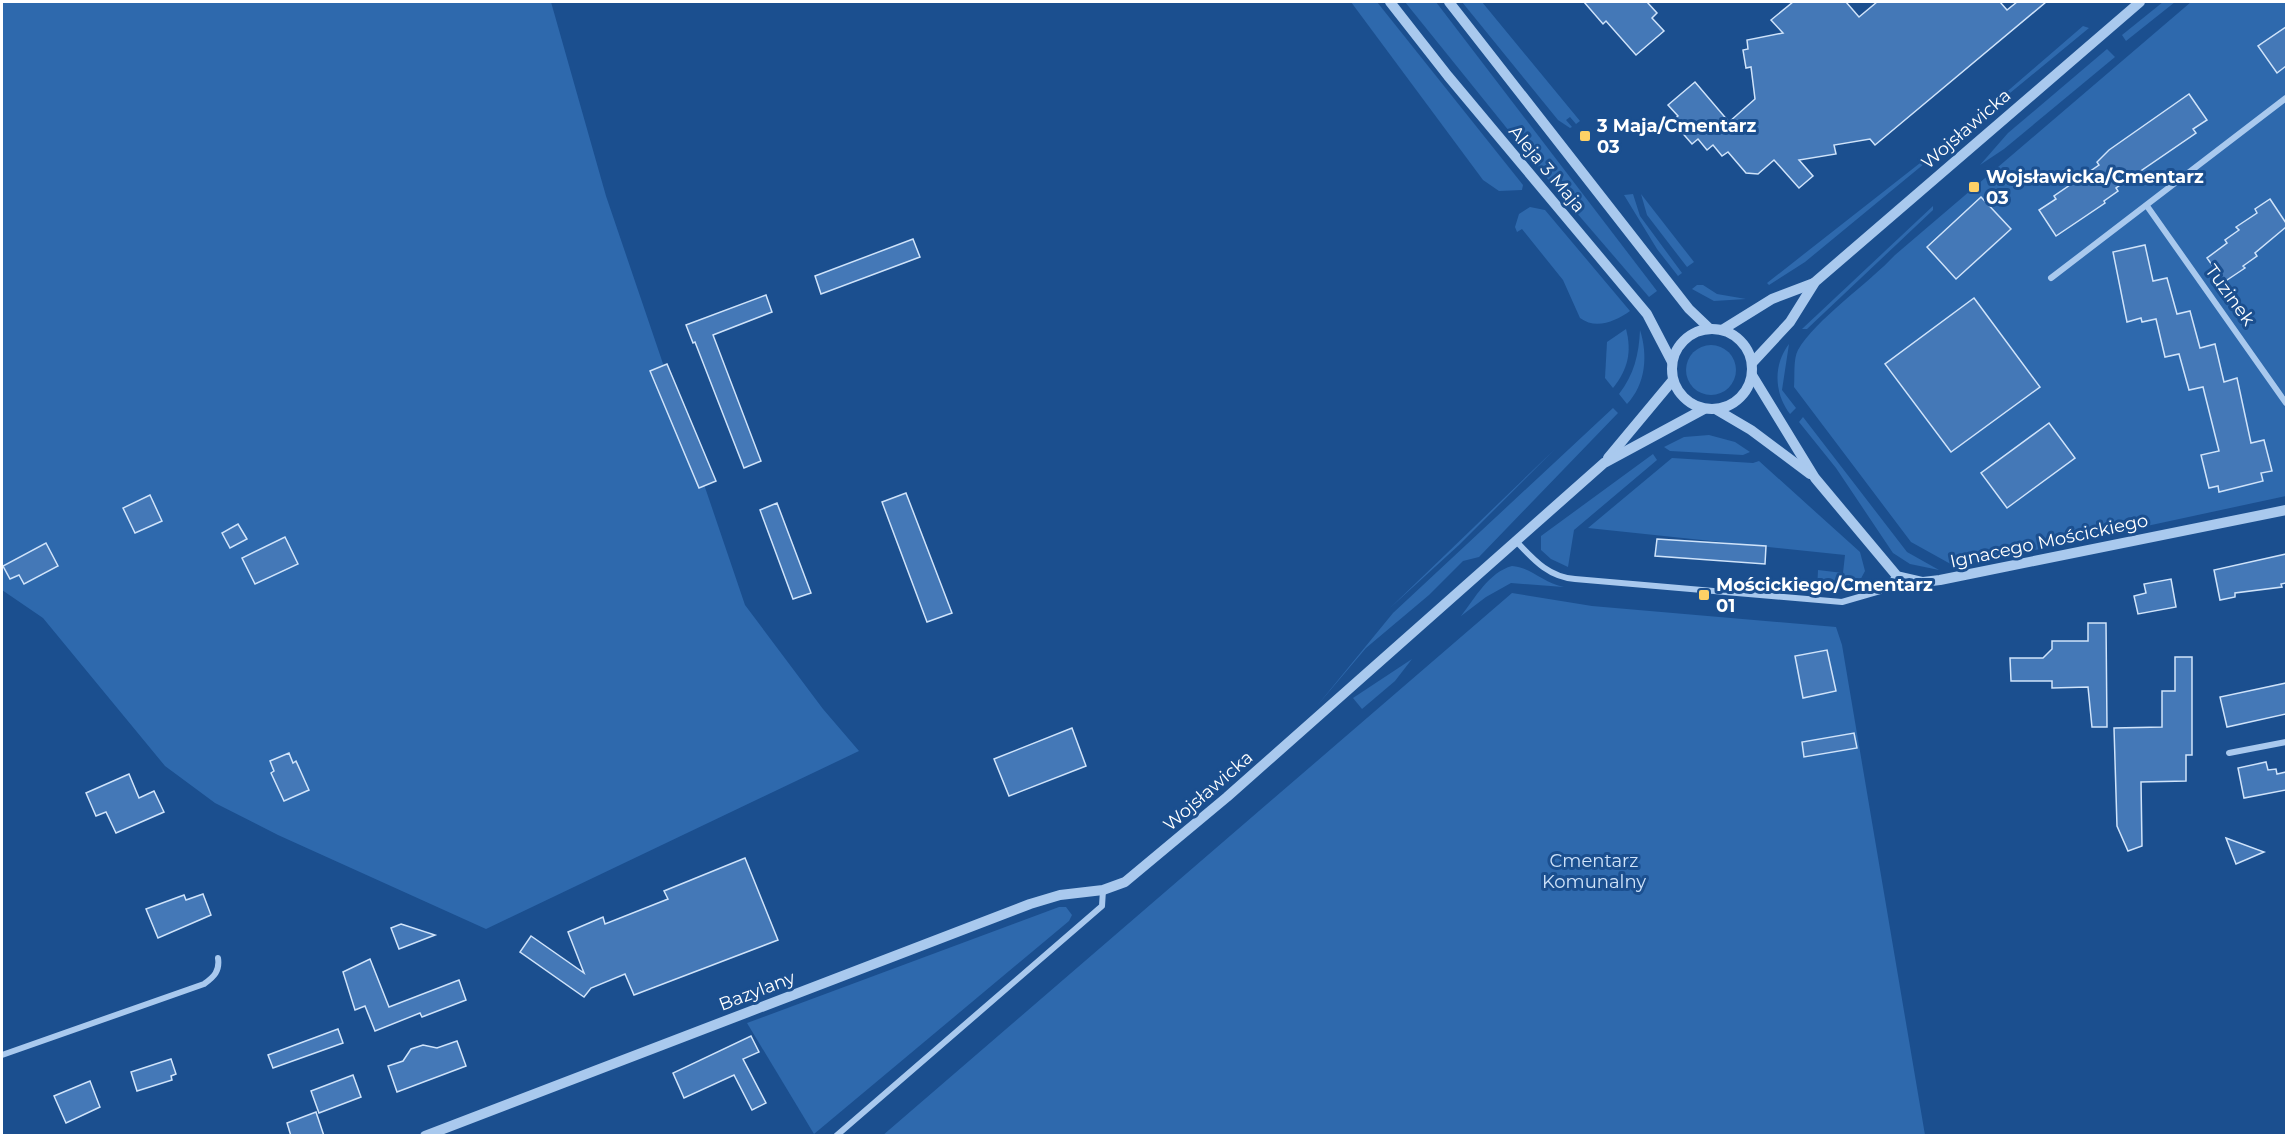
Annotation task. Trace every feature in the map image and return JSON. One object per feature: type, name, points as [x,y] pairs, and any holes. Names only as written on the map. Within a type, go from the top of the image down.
[{"type":"street","name":"Aleja 3 Maja","points":[[1390,2],[1448,76],[1647,314],[1672,362]]},
{"type":"street","name":"Aleja 3 Maja","points":[[1449,2],[1689,309],[1710,329]]},
{"type":"street","name":"Wojsławicka","points":[[1752,363],[1790,322],[1815,282],[2140,2]]},
{"type":"street","points":[[2050,278],[2286,98]]},
{"type":"street","name":"Tuzinek","points":[[2147,206],[2285,397]]},
{"type":"street","name":"Wojsławicka","points":[[1722,330],[1772,299],[1815,282]]},
{"type":"street","points":[[1717,410],[1740,398],[1752,375],[1752,363],[1741,343],[1722,330],[1710,329],[1697,332],[1685,339],[1677,349],[1672,362],[1673,380],[1679,394],[1690,404],[1704,409],[1717,410],[1751,430],[1815,478]]},
{"type":"street","points":[[1515,540],[1548,571],[1563,578],[1842,602],[1880,591],[1897,576],[1815,478],[1752,375]]},
{"type":"street","name":"Wojsławicka","points":[[1104,890],[1125,882],[1153,861],[1604,463],[1636,421],[1673,380]]},
{"type":"street","name":"Wojsławicka","points":[[1604,463],[1704,409]]},
{"type":"street","name":"Ignacego Mościckiego","points":[[1897,576],[1923,582],[1940,580],[2286,510]]},
{"type":"street","points":[[2229,753],[2286,742]]},
{"type":"street","points":[[836,1136],[1102,906],[1104,890]]},
{"type":"street","name":"Bazylany","points":[[425,1136],[1030,904],[1060,895],[1104,890]]},
{"type":"street","points":[[2,1055],[195,988],[215,976],[219,965],[218,958]]},
{"type":"green space","points":[[2,2],[551,2],[606,196],[745,605],[823,709],[859,751],[486,929],[278,835],[215,803],[165,766],[43,618],[2,590]]},
{"type":"green space","points":[[1351,2],[1377,2],[1523,185],[1522,190],[1499,191],[1483,180]]},
{"type":"green space","points":[[1405,2],[1436,2],[1657,291],[1649,297],[1551,183]]},
{"type":"green space","points":[[1462,2],[1482,2],[1580,121],[1576,124],[1570,117],[1566,120],[1572,127],[1570,128],[1558,120]]},
{"type":"green space","points":[[2163,2],[2175,2],[2126,41],[2122,35]]},
{"type":"green space","points":[[2191,2],[2286,2],[2286,394],[2284,396],[2286,496],[1956,567],[1911,542],[1794,387],[1796,354],[1806,338],[1829,314],[1895,255]]},
{"type":"green space","points":[[2083,26],[2089,28],[1805,262],[1769,285],[1767,283],[1966,127]]},
{"type":"green space","points":[[2107,49],[2115,57],[2004,149],[1980,165],[2008,133]]},
{"type":"green space","points":[[1633,194],[1640,216],[1682,273],[1678,276],[1657,249],[1624,195]]},
{"type":"green space","points":[[1641,194],[1694,262],[1687,267],[1647,215]]},
{"type":"green space","points":[[1933,206],[1933,210],[1807,329],[1802,329]]},
{"type":"green space","points":[[1530,207],[1545,210],[1630,311],[1612,321],[1599,324],[1586,322],[1580,318],[1563,280],[1522,229],[1517,232],[1515,227],[1519,214]]},
{"type":"green space","points":[[1697,285],[1703,285],[1717,294],[1746,299],[1714,301],[1692,289]]},
{"type":"green space","points":[[1626,329],[1629,345],[1627,360],[1613,388],[1605,378],[1607,342]]},
{"type":"green space","points":[[1640,330],[1644,349],[1644,369],[1638,388],[1627,404],[1619,394],[1635,364]]},
{"type":"green space","points":[[1789,344],[1782,390],[1796,408],[1790,414],[1781,397],[1777,379],[1780,361]]},
{"type":"green space","points":[[1706,345],[1716,345],[1729,352],[1736,365],[1736,375],[1729,388],[1716,395],[1706,395],[1697,391],[1690,384],[1686,375],[1686,365],[1690,356],[1697,349]]},
{"type":"green space","points":[[1613,408],[1618,413],[1479,557],[1463,561],[1429,595],[1366,648],[1316,707],[1393,613]]},
{"type":"green space","points":[[1803,417],[1907,552],[1939,570],[1910,564],[1893,553],[1836,468],[1799,422]]},
{"type":"green space","points":[[1709,435],[1735,442],[1750,452],[1743,455],[1670,451],[1664,447],[1684,437]]},
{"type":"green space","points":[[1555,449],[1459,545],[1390,608]]},
{"type":"green space","points":[[1653,454],[1657,460],[1574,530],[1568,567],[1551,559],[1541,550],[1541,536]]},
{"type":"green space","points":[[1672,458],[1753,463],[1759,461],[1860,552],[1865,571],[1857,586],[1848,590],[1817,592],[1818,570],[1843,573],[1845,555],[1588,528]]},
{"type":"green space","points":[[1512,566],[1525,569],[1564,587],[1511,583],[1486,597],[1461,616],[1489,580]]},
{"type":"green space","name":"Cmentarz Komunalny","points":[[1512,593],[1592,606],[1836,627],[1842,645],[1925,1135],[882,1136]]},
{"type":"green space","points":[[1412,659],[1395,681],[1362,709],[1353,698]]},
{"type":"green space","points":[[1059,907],[1066,907],[1072,915],[1069,921],[814,1134],[747,1023]]},
{"type":"building","points":[[1584,2],[1647,2],[1657,13],[1652,18],[1664,31],[1636,55],[1606,21],[1603,24]]},
{"type":"building","points":[[1793,2],[1846,2],[1859,17],[1877,2],[2000,2],[2007,10],[2017,2],[2046,2],[1875,145],[1870,139],[1834,145],[1836,154],[1799,160],[1813,176],[1799,188],[1774,160],[1758,174],[1746,173],[1728,152],[1722,156],[1713,145],[1707,150],[1698,139],[1692,144],[1672,121],[1678,116],[1668,105],[1695,82],[1729,122],[1755,99],[1751,67],[1746,68],[1743,50],[1748,49],[1747,40],[1783,33],[1771,20]]},
{"type":"building","points":[[2286,27],[2286,66],[2277,73],[2258,46]]},
{"type":"building","points":[[2189,94],[2207,120],[2193,129],[2196,133],[2116,188],[2118,191],[2104,201],[2105,203],[2056,236],[2039,210],[2056,199],[2054,196],[2099,165],[2097,162],[2109,150]]},
{"type":"building","points":[[1981,197],[2011,229],[1956,279],[1927,247]]},
{"type":"building","points":[[2270,199],[2286,223],[2286,227],[2255,253],[2257,256],[2243,266],[2245,268],[2224,282],[2207,258],[2227,243],[2225,240],[2239,230],[2236,227],[2257,213],[2255,209]]},
{"type":"building","points":[[913,239],[920,257],[821,294],[815,276]]},
{"type":"building","points":[[2145,245],[2153,281],[2167,278],[2177,314],[2190,311],[2200,348],[2215,344],[2224,382],[2237,378],[2251,443],[2264,440],[2272,471],[2261,473],[2263,481],[2219,492],[2218,486],[2209,488],[2201,455],[2219,451],[2203,387],[2189,390],[2179,354],[2165,357],[2156,319],[2142,322],[2141,318],[2127,322],[2113,252]]},
{"type":"building","points":[[766,295],[772,312],[713,335],[761,461],[744,468],[695,342],[693,343],[686,325]]},
{"type":"building","points":[[1974,298],[2040,387],[1951,452],[1885,364]]},
{"type":"building","points":[[667,364],[716,481],[699,488],[650,371]]},
{"type":"building","points":[[2049,423],[2075,458],[2007,508],[1981,473]]},
{"type":"building","points":[[906,493],[952,613],[927,622],[882,502]]},
{"type":"building","points":[[150,495],[162,521],[135,533],[123,508]]},
{"type":"building","points":[[777,503],[811,593],[793,599],[760,510]]},
{"type":"building","points":[[238,524],[247,539],[230,548],[222,533]]},
{"type":"building","points":[[285,537],[298,564],[255,584],[242,558]]},
{"type":"building","points":[[1657,539],[1766,546],[1765,564],[1655,556]]},
{"type":"building","points":[[46,543],[58,566],[24,584],[19,575],[10,579],[3,566]]},
{"type":"building","points":[[2286,554],[2286,583],[2281,584],[2282,587],[2235,593],[2235,597],[2220,600],[2214,570]]},
{"type":"building","points":[[2171,579],[2176,607],[2138,614],[2134,596],[2146,593],[2144,584]]},
{"type":"building","points":[[2088,623],[2106,623],[2107,727],[2092,727],[2088,687],[2052,688],[2052,681],[2011,681],[2010,658],[2043,658],[2052,649],[2052,641],[2088,641]]},
{"type":"building","points":[[1827,650],[1836,691],[1803,698],[1795,656]]},
{"type":"building","points":[[2175,657],[2192,657],[2192,755],[2186,755],[2186,781],[2141,782],[2142,846],[2128,851],[2117,826],[2114,728],[2162,727],[2162,691],[2175,691]]},
{"type":"building","points":[[2286,683],[2286,714],[2227,727],[2220,697]]},
{"type":"building","points":[[1072,728],[1086,766],[1009,796],[994,759]]},
{"type":"building","points":[[1854,733],[1857,748],[1804,757],[1802,742]]},
{"type":"building","points":[[289,753],[293,763],[296,761],[309,790],[284,801],[271,773],[274,771],[270,761]]},
{"type":"building","points":[[2266,762],[2268,770],[2276,769],[2277,774],[2286,772],[2286,790],[2244,798],[2238,768]]},
{"type":"building","points":[[129,774],[139,798],[154,791],[164,812],[116,833],[106,812],[96,816],[86,793]]},
{"type":"building","points":[[2226,838],[2264,852],[2236,864]]},
{"type":"building","points":[[745,858],[778,940],[634,995],[625,974],[591,988],[584,997],[520,952],[531,936],[584,973],[568,932],[603,917],[605,924],[668,899],[664,891]]},
{"type":"building","points":[[203,894],[211,915],[158,938],[146,909],[184,895],[186,900]]},
{"type":"building","points":[[401,924],[435,935],[399,949],[391,928]]},
{"type":"building","points":[[370,959],[389,1007],[459,980],[466,1000],[422,1017],[420,1013],[375,1031],[365,1006],[355,1010],[343,972]]},
{"type":"building","points":[[338,1029],[343,1043],[273,1068],[268,1055]]},
{"type":"building","points":[[751,1036],[759,1052],[743,1059],[766,1103],[752,1110],[734,1075],[684,1098],[673,1073]]},
{"type":"building","points":[[457,1041],[466,1066],[397,1092],[388,1066],[403,1061],[411,1049],[423,1045],[437,1048]]},
{"type":"building","points":[[171,1059],[176,1074],[171,1076],[172,1080],[137,1091],[131,1072]]},
{"type":"building","points":[[353,1075],[361,1097],[319,1113],[311,1091]]},
{"type":"building","points":[[90,1081],[100,1107],[66,1123],[54,1096]]},
{"type":"building","points":[[316,1112],[324,1136],[291,1136],[287,1123]]},
{"type":"place","name":"3 Maja/Cmentarz 03","points":[[1585,136]]},
{"type":"place","name":"Wojsławicka/Cmentarz 03","points":[[1974,187]]},
{"type":"place","name":"Mościckiego/Cmentarz 01","points":[[1704,595]]}]
